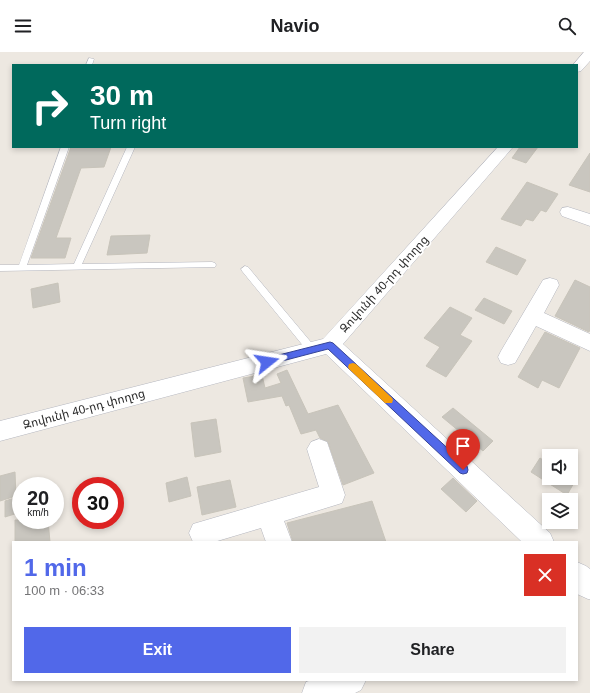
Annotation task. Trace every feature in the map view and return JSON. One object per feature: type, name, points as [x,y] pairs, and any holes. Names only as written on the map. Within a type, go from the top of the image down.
[{"type":"street","points":[[578,67],[590,53]]},
{"type":"street","name":"Զովունի 40-րդ փողոց","points":[[0,431],[321,348],[505,148]]},
{"type":"street","points":[[568,212],[590,220]]},
{"type":"street","points":[[508,357],[550,285]]},
{"type":"street","points":[[532,316],[590,343]]},
{"type":"street","points":[[321,348],[540,541]]},
{"type":"street","points":[[202,532],[333,495],[319,449]]},
{"type":"street","points":[[270,513],[279,541]]},
{"type":"lane","points":[[22,267],[65,148]]},
{"type":"lane","points":[[77,266],[131,148]]},
{"type":"lane","points":[[0,268],[212,265]]},
{"type":"lane","points":[[244,268],[321,348]]},
{"type":"building","points":[[71,148],[111,148],[104,167],[81,168],[56,238],[71,238],[65,258],[31,258]]},
{"type":"building","points":[[519,148],[537,148],[526,163],[512,158]]},
{"type":"building","points":[[590,153],[590,192],[569,185]]},
{"type":"building","points":[[527,182],[558,194],[546,212],[541,210],[533,221],[526,219],[521,226],[501,219]]},
{"type":"building","points":[[150,235],[147,253],[107,255],[111,236]]},
{"type":"building","points":[[496,247],[526,260],[517,275],[486,262]]},
{"type":"building","points":[[575,280],[590,287],[589,332],[555,316]]},
{"type":"building","points":[[58,283],[60,302],[33,308],[31,289]]},
{"type":"building","points":[[484,298],[512,311],[504,324],[475,310]]},
{"type":"building","points":[[450,307],[472,318],[460,335],[472,341],[446,377],[426,366],[440,347],[424,338]]},
{"type":"building","points":[[545,332],[580,348],[559,388],[542,380],[538,388],[518,377]]},
{"type":"building","points":[[287,370],[308,414],[338,405],[374,473],[343,485],[328,442],[320,438],[316,430],[301,434],[289,405],[286,406],[282,396],[248,402],[243,378],[262,375],[265,388],[281,383],[277,374]]},
{"type":"building","points":[[453,408],[493,441],[483,451],[442,417]]},
{"type":"building","points":[[216,419],[221,452],[195,457],[191,423]]},
{"type":"building","points":[[540,458],[542,459],[542,479],[531,472]]},
{"type":"building","points":[[15,472],[15,477],[12,477],[12,497],[0,501],[0,476]]},
{"type":"building","points":[[187,477],[191,496],[169,502],[166,483]]},
{"type":"building","points":[[453,478],[477,501],[466,512],[441,489]]},
{"type":"building","points":[[230,480],[236,507],[202,515],[197,487]]},
{"type":"building","points":[[551,485],[573,485],[568,493],[564,493]]},
{"type":"building","points":[[12,499],[12,515],[5,517],[5,501]]},
{"type":"building","points":[[372,501],[386,541],[293,541],[287,523]]},
{"type":"building","points":[[15,529],[49,529],[50,541],[15,541]]},
{"type":"slow traffic","points":[[353,367],[389,400]]},
{"type":"route","points":[[267,362],[330,345],[463,470]]}]
